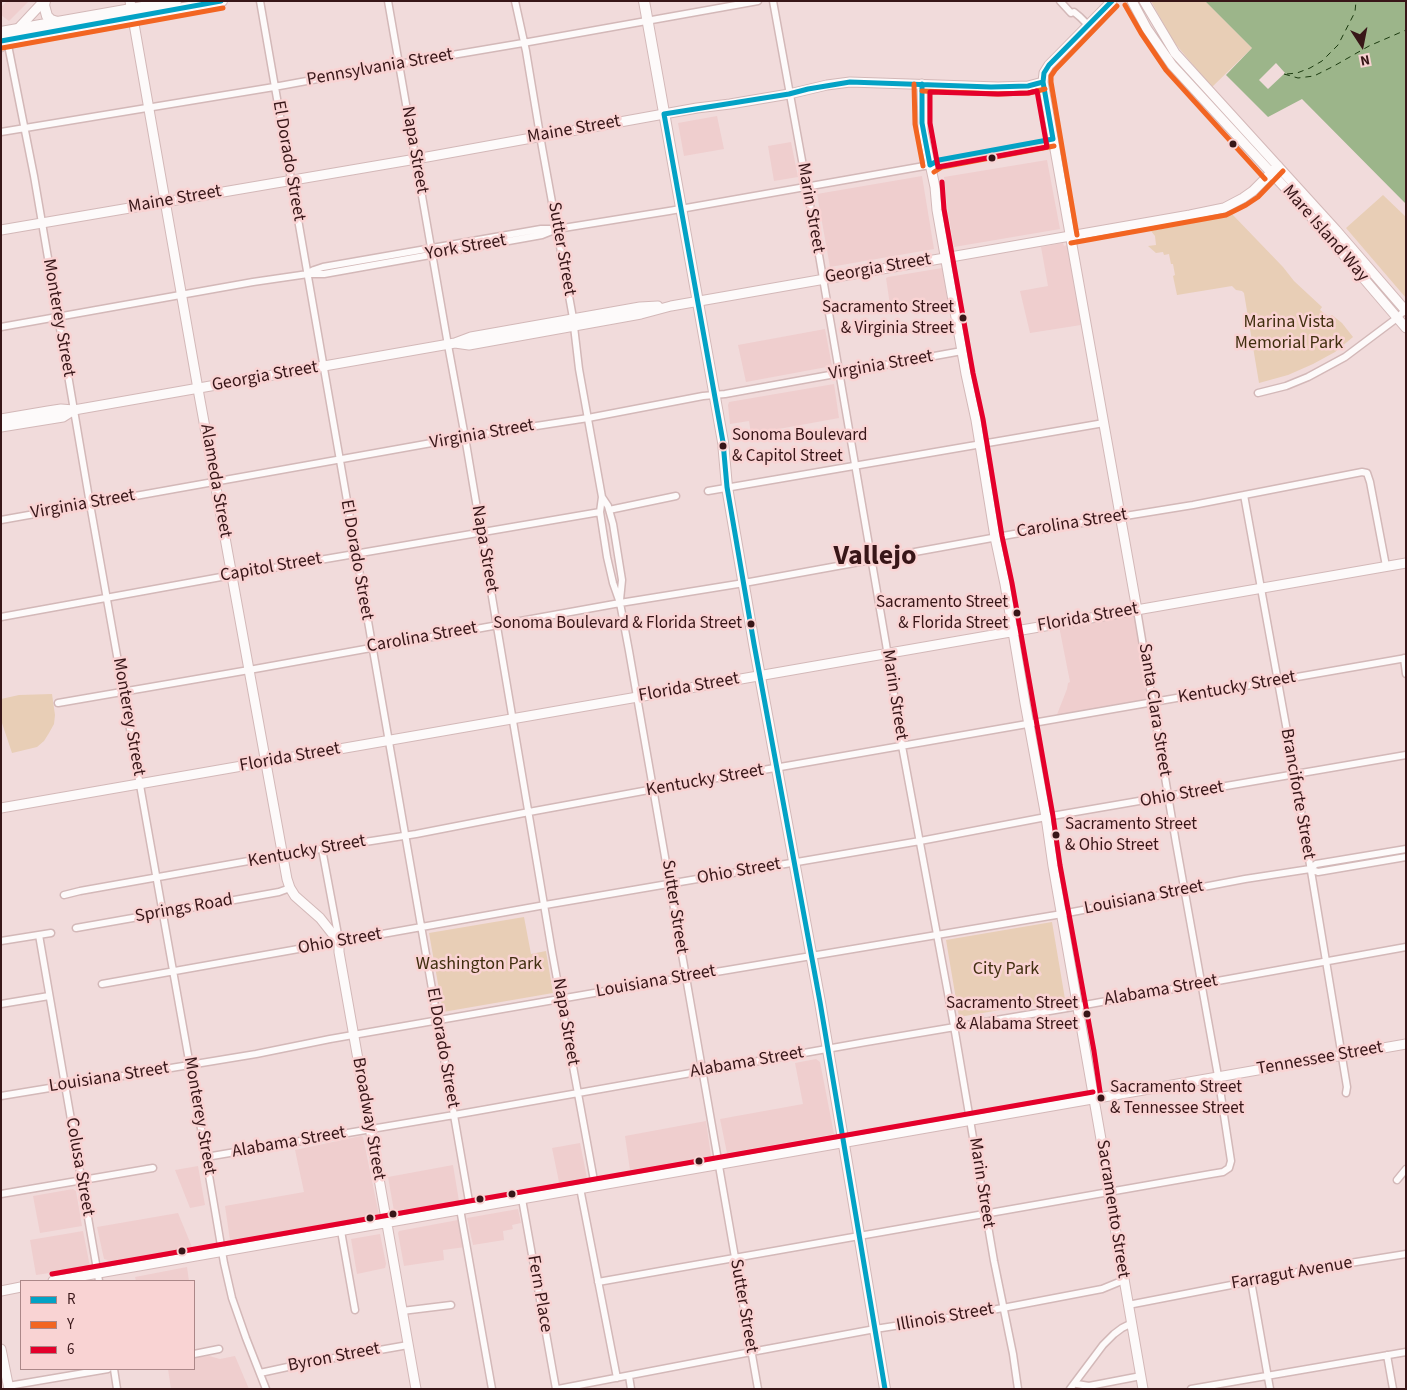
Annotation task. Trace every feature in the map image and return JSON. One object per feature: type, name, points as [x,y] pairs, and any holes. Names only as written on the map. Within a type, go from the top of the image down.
[{"type":"main road","points":[[45,1],[44,5],[47,16],[57,22]]},
{"type":"main road","points":[[3,40],[18,30],[45,1]]},
{"type":"main road","points":[[18,30],[176,1]]},
{"type":"main road","points":[[3,40],[132,9],[222,1]]},
{"type":"main road","points":[[644,1],[724,451],[727,487],[760,676],[828,1048],[885,1389]]},
{"type":"main road","points":[[1043,82],[1044,73],[1049,65],[1112,1]]},
{"type":"main road","name":"Mare Island Way","points":[[1132,1],[1146,29],[1172,65],[1328,236],[1406,328]]},
{"type":"main road","name":"Mare Island Way","points":[[1144,1],[1175,53],[1406,310]]},
{"type":"main road","name":"Alameda Street","points":[[132,9],[286,878],[295,896],[329,927],[339,942]]},
{"type":"main road","name":"Maine Street","points":[[1,230],[850,82],[998,87],[1028,86],[1043,82]]},
{"type":"main road","name":"Santa Clara Street","points":[[1043,82],[1137,610]]},
{"type":"main road","name":"Sacramento Street","points":[[922,84],[922,122],[935,187],[935,200],[1046,817],[1109,1192],[1125,1284],[1132,1312],[1143,1389]]},
{"type":"main road","name":"Georgia Street","points":[[1,419],[61,409],[74,410],[451,344],[471,337],[573,322],[640,307],[671,306],[1224,208],[1243,198],[1278,166]]},
{"type":"main road","name":"Georgia Street","points":[[1,427],[63,417],[74,410]]},
{"type":"main road","name":"Florida Street","points":[[1,808],[1406,563]]},
{"type":"main road","name":"Broadway Street","points":[[339,942],[339,952],[416,1389]]},
{"type":"main road","name":"Tennessee Street","points":[[64,1280],[98,1277],[222,1252],[470,1207],[1406,1044]]},
{"type":"main road","points":[[1,1291],[20,1287]]},
{"type":"main road","points":[[1,1349],[8,1387]]},
{"type":"street","name":"El Dorado Street","points":[[260,1],[308,274],[322,367],[470,1207]]},
{"type":"street","name":"Napa Street","points":[[388,1],[431,251],[451,344],[512,720],[595,1186]]},
{"type":"street","name":"Sutter Street","points":[[515,1],[573,322],[602,497],[600,512],[609,566],[620,603],[638,697],[758,1389]]},
{"type":"street","name":"Pennsylvania Street","points":[[1,132],[274,87],[758,1]]},
{"type":"street","name":"Marin Street","points":[[773,1],[888,653],[902,746],[938,934],[1018,1389]]},
{"type":"street","points":[[1060,1],[1071,13],[1074,12],[1088,25]]},
{"type":"street","name":"Monterey Street","points":[[3,40],[24,128],[222,1252],[232,1298],[266,1389]]},
{"type":"street","name":"York Street","points":[[1,327],[308,274],[324,274],[431,251],[542,235],[557,229],[930,166]]},
{"type":"street","points":[[1258,393],[1286,386],[1345,357],[1406,310]]},
{"type":"street","name":"Virginia Street","points":[[1,520],[962,351]]},
{"type":"street","points":[[708,491],[1104,422]]},
{"type":"street","name":"Carolina Street","points":[[58,703],[620,603],[744,583],[995,537],[1193,505],[1362,472],[1367,473],[1370,482],[1386,566]]},
{"type":"street","name":"Branciforte Street","points":[[1244,495],[1295,776],[1342,1055],[1347,1087],[1346,1094]]},
{"type":"street","points":[[610,510],[676,496]]},
{"type":"street","name":"Sutter Street","points":[[602,497],[610,510],[617,547],[622,580],[620,603]]},
{"type":"street","name":"Capitol Street","points":[[1,617],[106,597],[600,512]]},
{"type":"street","name":"Santa Clara Street","points":[[1109,1192],[1223,1172],[1229,1168],[1231,1161],[1137,610]]},
{"type":"street","points":[[1405,658],[1406,674]]},
{"type":"street","name":"Kentucky Street","points":[[64,895],[282,855],[404,836],[654,789],[1405,658]]},
{"type":"street","name":"Ohio Street","points":[[102,984],[545,905],[920,841],[1046,817],[1406,756]]},
{"type":"street","name":"Broadway Street","points":[[322,849],[339,942]]},
{"type":"street","name":"Louisiana Street","points":[[1310,869],[1316,864],[1406,849]]},
{"type":"street","name":"Louisiana Street","points":[[1,1096],[256,1054],[437,1020],[811,955],[1062,914],[1185,890],[1310,869],[1318,872],[1406,857]]},
{"type":"street","name":"Springs Road","points":[[76,928],[278,892],[290,888]]},
{"type":"street","points":[[1,941],[51,933]]},
{"type":"street","name":"Colusa Street","points":[[39,935],[98,1277]]},
{"type":"street","name":"Alabama Street","points":[[206,1157],[1078,1006],[1406,947]]},
{"type":"street","points":[[1,1004],[49,996]]},
{"type":"street","points":[[1,1194],[153,1168]]},
{"type":"street","points":[[1398,1180],[1406,1169]]},
{"type":"street","points":[[580,1188],[617,1378]]},
{"type":"street","points":[[598,1282],[1109,1192]]},
{"type":"street","name":"Fern Place","points":[[522,1198],[557,1389]]},
{"type":"street","points":[[460,1209],[492,1389]]},
{"type":"street","points":[[341,1231],[355,1310]]},
{"type":"street","name":"Farragut Avenue","points":[[1132,1312],[1179,1295],[1406,1254]]},
{"type":"street","points":[[1251,1281],[1270,1389]]},
{"type":"street","name":"Illinois Street","points":[[557,1389],[875,1329],[1004,1308],[1125,1284]]},
{"type":"street","points":[[402,1311],[451,1305]]},
{"type":"street","points":[[1070,1389],[1103,1345],[1122,1328],[1132,1312]]},
{"type":"street","name":"Byron Street","points":[[260,1373],[408,1345]]},
{"type":"street","points":[[195,1354],[219,1349]]},
{"type":"street","points":[[1191,1389],[1406,1352]]},
{"type":"street","points":[[1387,1355],[1393,1389]]},
{"type":"street","points":[[8,1387],[102,1370]]},
{"type":"street","points":[[114,1370],[117,1389]]},
{"type":"street","points":[[629,1376],[631,1389]]},
{"type":"street","points":[[1075,1383],[1089,1386],[1141,1376]]},
{"type":"shaded area","points":[[7,1],[29,1],[9,21],[1,15],[1,7]]},
{"type":"shaded area","points":[[1205,1],[1406,1],[1406,204],[1302,99],[1268,117],[1226,75],[1252,48]]},
{"type":"shaded area","points":[[717,116],[724,149],[684,156],[678,123]]},
{"type":"shaded area","points":[[791,142],[798,177],[774,181],[768,146]]},
{"type":"shaded area","points":[[1047,160],[1060,229],[954,247],[944,177]]},
{"type":"shaded area","points":[[922,176],[934,249],[830,267],[817,194]]},
{"type":"shaded area","points":[[1063,243],[1064,246],[1067,245],[1081,325],[1030,333],[1020,291],[1048,286],[1041,247]]},
{"type":"shaded area","points":[[942,268],[948,303],[891,312],[886,278]]},
{"type":"shaded area","points":[[825,329],[832,366],[746,382],[738,345]]},
{"type":"shaded area","points":[[834,384],[839,418],[751,434],[749,421],[730,424],[729,402]]},
{"type":"shaded area","points":[[1129,614],[1134,615],[1136,618],[1149,695],[1148,701],[1056,717],[1070,682],[1059,626]]},
{"type":"shaded area","points":[[816,1059],[820,1062],[834,1134],[727,1153],[720,1119],[803,1104],[795,1063]]},
{"type":"shaded area","points":[[706,1121],[711,1156],[630,1170],[625,1136]]},
{"type":"shaded area","points":[[363,1137],[379,1215],[230,1240],[225,1206],[304,1192],[295,1150]]},
{"type":"shaded area","points":[[580,1143],[587,1178],[559,1182],[552,1148]]},
{"type":"shaded area","points":[[453,1165],[459,1201],[394,1211],[388,1177]]},
{"type":"shaded area","points":[[198,1166],[205,1205],[190,1208],[175,1170]]},
{"type":"shaded area","points":[[73,1189],[76,1191],[82,1226],[40,1233],[33,1196]]},
{"type":"shaded area","points":[[518,1209],[521,1223],[512,1225],[513,1229],[503,1231],[504,1240],[473,1245],[467,1218]]},
{"type":"shaded area","points":[[178,1213],[192,1247],[111,1261],[104,1259],[97,1227]]},
{"type":"shaded area","points":[[458,1220],[461,1223],[465,1247],[443,1250],[444,1260],[404,1266],[399,1231]]},
{"type":"shaded area","points":[[83,1231],[90,1267],[36,1275],[30,1240]]},
{"type":"shaded area","points":[[380,1234],[386,1264],[385,1268],[357,1274],[351,1239]]},
{"type":"shaded area","points":[[187,1267],[189,1280],[136,1280],[135,1277]]},
{"type":"shaded area","points":[[209,1356],[220,1359],[235,1356],[249,1389],[171,1389],[168,1370],[195,1370],[195,1358]]},
{"type":"green space","points":[[1151,1],[1205,1],[1252,48],[1210,89],[1199,72],[1173,41]]},
{"type":"green space","points":[[1383,195],[1406,217],[1406,298],[1346,228]]},
{"type":"green space","name":"Marina Vista Memorial Park","points":[[1232,214],[1294,281],[1322,307],[1320,310],[1329,317],[1332,315],[1342,323],[1353,337],[1335,352],[1313,364],[1288,375],[1259,383],[1244,293],[1232,286],[1177,295],[1173,276],[1175,275],[1173,264],[1171,264],[1169,254],[1164,255],[1163,252],[1156,253],[1148,246],[1156,245],[1155,236],[1151,231]]},
{"type":"green space","points":[[52,694],[55,715],[54,724],[44,741],[37,747],[12,753],[1,720],[1,699],[19,695]]},
{"type":"green space","name":"Washington Park","points":[[524,917],[531,954],[546,951],[553,993],[443,1012],[429,933]]},
{"type":"green space","name":"City Park","points":[[1052,922],[1065,999],[959,1017],[946,940]]},
{"type":"pier","points":[[1276,63],[1285,73],[1268,89],[1259,80]]},
{"type":"ferry route","points":[[1287,74],[1297,73],[1310,68],[1322,61],[1338,45],[1355,12],[1356,1]]},
{"type":"ferry route","points":[[1284,74],[1298,78],[1314,76],[1369,46],[1406,30]]},
{"type":"transit line","name":"R","points":[[1,41],[221,1]]},
{"type":"transit line","name":"R","points":[[1053,139],[1043,82],[1044,73],[1049,65],[1112,1]]},
{"type":"transit line","name":"Y","points":[[1125,5],[1166,70],[1265,179]]},
{"type":"transit line","name":"Y","points":[[1077,235],[1051,76],[1117,6]]},
{"type":"transit line","name":"Y","points":[[2,48],[223,8]]},
{"type":"transit line","name":"R","points":[[664,114],[850,82],[991,87],[1028,86],[1043,82]]},
{"type":"transit line","name":"Y","points":[[914,84],[915,124],[923,166]]},
{"type":"transit line","name":"R","points":[[922,84],[922,123],[930,165]]},
{"type":"transit line","name":"Y","points":[[922,91],[998,94],[1029,93],[1045,89]]},
{"type":"transit line","name":"6","points":[[1037,91],[1047,147],[938,167],[930,123],[930,92],[998,94],[1037,91]]},
{"type":"transit line","name":"R","points":[[664,114],[723,442],[727,487],[820,1002],[885,1389]]},
{"type":"transit line","name":"R","points":[[930,165],[939,160],[1053,139]]},
{"type":"transit line","name":"Y","points":[[934,172],[942,167],[1054,146]]},
{"type":"transit line","name":"Y","points":[[1071,243],[1226,215],[1258,197],[1283,171]]},
{"type":"transit line","name":"6","points":[[942,182],[944,209],[1012,583],[1101,1098]]},
{"type":"transit line","name":"6","points":[[52,1274],[1093,1092]]},
{"type":"place","name":"Sacramento Street & Virginia Street","points":[[963,318]]},
{"type":"place","name":"Sonoma Boulevard & Capitol Street","points":[[723,446]]},
{"type":"place","name":"Sacramento Street & Florida Street","points":[[1017,613]]},
{"type":"place","name":"Sonoma Boulevard & Florida Street","points":[[751,624]]},
{"type":"place","name":"Sacramento Street & Ohio Street","points":[[1056,835]]},
{"type":"place","name":"Sacramento Street & Alabama Street","points":[[1087,1014]]},
{"type":"place","name":"Sacramento Street & Tennessee Street","points":[[1101,1098]]},
{"type":"district","name":"Vallejo","points":[[875,558]]}]
